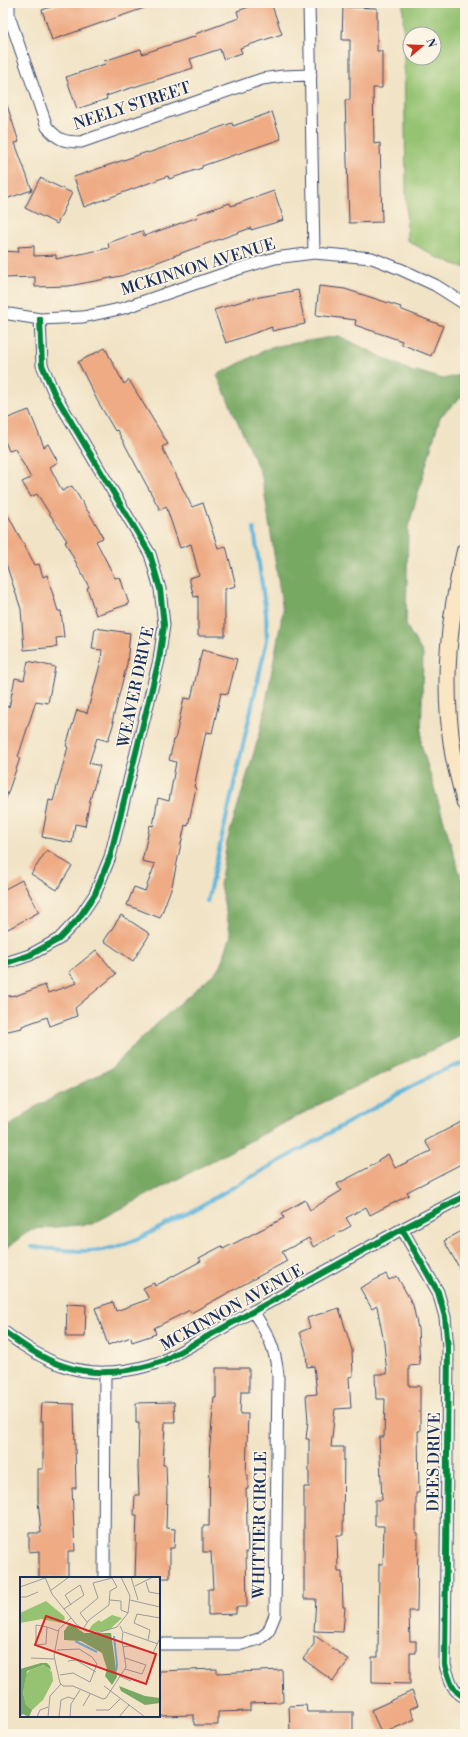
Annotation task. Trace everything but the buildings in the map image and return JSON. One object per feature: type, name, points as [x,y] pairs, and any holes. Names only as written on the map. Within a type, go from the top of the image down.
[{"type":"street","name":"NEELY STREET","points":[[9,3],[9,16],[47,127],[56,137],[68,142],[81,142],[262,79],[283,76],[312,75]]},
{"type":"street","points":[[309,3],[312,75],[314,253]]},
{"type":"street","name":"MCKINNON AVENUE","points":[[3,313],[40,319],[83,317],[124,308],[275,258],[314,253],[372,258],[400,269],[435,286],[465,304]]},
{"type":"street","name":"WEAVER DRIVE","points":[[3,964],[30,955],[59,939],[79,918],[95,894],[110,857],[159,660],[164,625],[160,589],[150,554],[54,393],[42,365],[40,319]]},
{"type":"street","points":[[465,551],[460,593],[448,642],[448,692],[454,753],[465,803]]},
{"type":"street","name":"MCKINNON AVENUE","points":[[3,1330],[41,1356],[63,1366],[82,1371],[104,1372],[147,1367],[163,1361],[402,1229],[465,1196]]},
{"type":"street","name":"DEES DRIVE","points":[[402,1229],[438,1292],[445,1317],[448,1348],[445,1665],[449,1680],[458,1695],[465,1698]]},
{"type":"street","name":"WHITTIER CIRCLE","points":[[160,1644],[242,1644],[259,1639],[268,1632],[275,1615],[278,1375],[276,1354],[270,1338],[253,1311]]},
{"type":"street","points":[[104,1372],[104,1577]]},
{"type":"green space","points":[[403,3],[465,3],[465,268],[436,257],[407,240],[404,66],[442,66],[442,26],[403,26]]},
{"type":"green space","points":[[339,336],[415,373],[416,371],[443,379],[465,374],[465,393],[440,417],[408,528],[406,625],[423,654],[421,744],[461,878],[465,885],[465,1034],[326,1101],[92,1224],[31,1229],[3,1251],[3,1126],[10,1126],[35,1107],[110,1069],[162,1019],[220,968],[231,935],[220,885],[227,842],[261,729],[283,611],[262,477],[217,375],[271,347]]},
{"type":"waterway","points":[[207,902],[267,640],[266,613],[254,529]]},
{"type":"waterway","points":[[32,1247],[93,1251],[113,1248],[135,1240],[186,1214],[434,1074],[465,1062]]},
{"type":"cycle path","points":[[3,964],[30,955],[59,939],[79,918],[95,894],[110,857],[159,660],[164,625],[160,589],[150,554],[54,393],[42,365],[40,319]]},
{"type":"cycle path","points":[[3,1331],[40,1355],[56,1363],[76,1369],[114,1372],[151,1365],[163,1361],[402,1229],[465,1196]]},
{"type":"cycle path","points":[[402,1229],[438,1292],[445,1317],[448,1348],[445,1665],[454,1688],[465,1697]]}]
